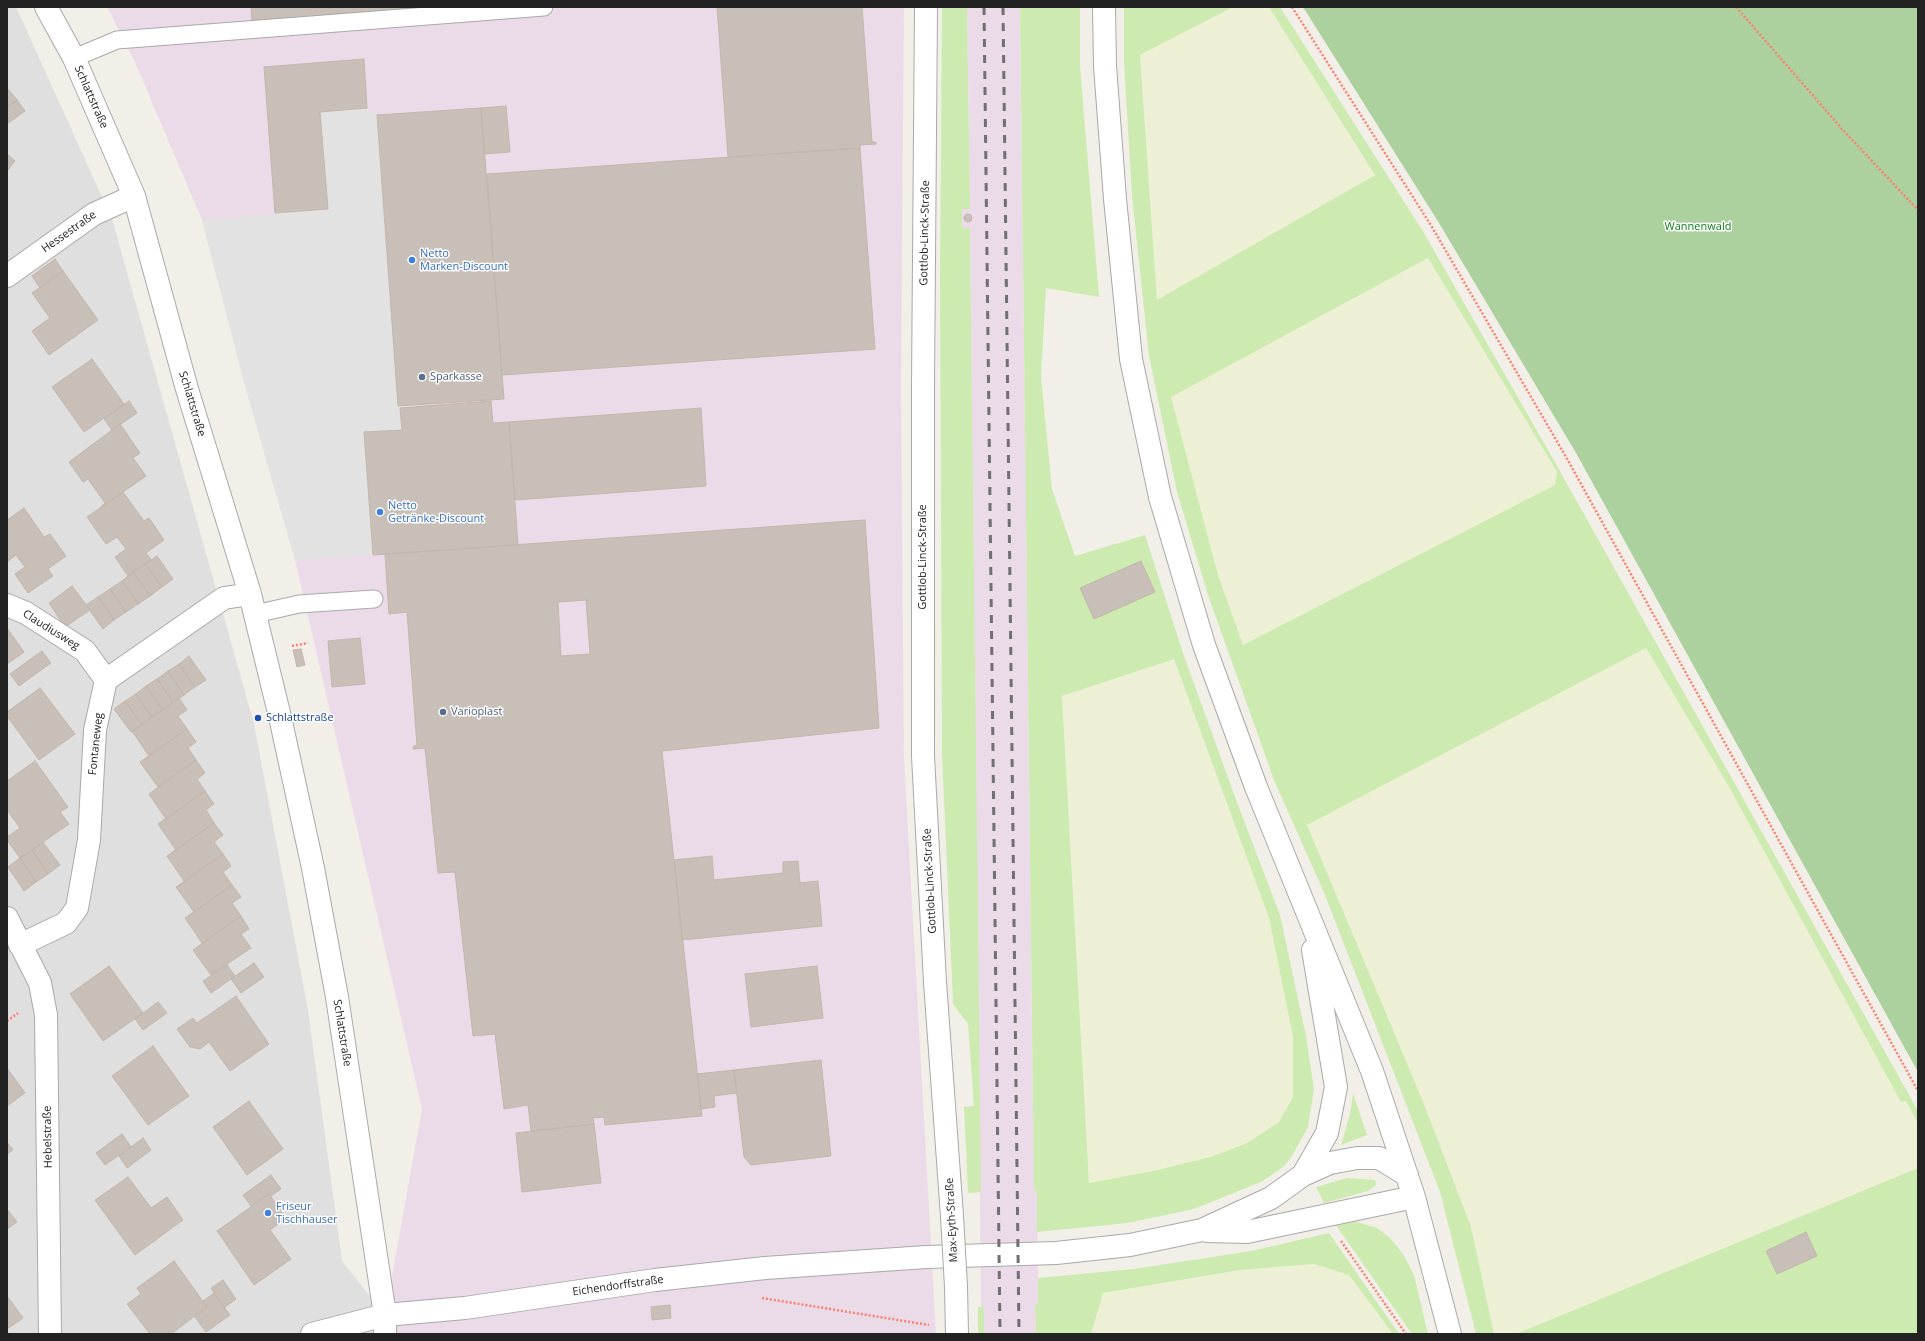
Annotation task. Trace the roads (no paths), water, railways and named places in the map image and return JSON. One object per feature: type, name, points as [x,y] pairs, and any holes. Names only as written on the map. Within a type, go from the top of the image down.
[{"type":"street","name":"Schlattstraße","points":[[46,7],[74,58],[134,196],[187,389],[252,604],[280,717],[313,868],[336,989],[385,1324]]},
{"type":"street","name":"Gottlob-Linck-Straße","points":[[926,7],[923,385],[923,756],[935,982],[945,1106]]},
{"type":"street","points":[[1104,7],[1105,66],[1115,199],[1131,358],[1160,497],[1204,645],[1256,788],[1372,1070],[1414,1197],[1450,1334]]},
{"type":"street","name":"Hessestraße","points":[[7,276],[94,214],[134,196]]},
{"type":"street","points":[[106,680],[224,598],[252,604]]},
{"type":"street","name":"Claudiusweg","points":[[7,604],[26,613],[85,651],[106,680]]},
{"type":"street","name":"Fontaneweg","points":[[13,947],[66,923],[77,908],[89,840],[95,730],[106,680]]},
{"type":"street","points":[[1303,1175],[1327,1133],[1336,1087],[1304,905]]},
{"type":"street","name":"Hebelstraße","points":[[7,918],[13,947],[40,983],[46,1015],[50,1334]]},
{"type":"street","name":"Max-Eyth-Straße","points":[[945,1106],[956,1287],[957,1332]]},
{"type":"street","points":[[1202,1230],[1271,1198],[1303,1175],[1330,1163],[1357,1158],[1379,1158],[1407,1175]]},
{"type":"street","points":[[1202,1230],[1247,1232],[1414,1197]]},
{"type":"street","name":"Eichendorffstraße","points":[[312,1334],[385,1324],[465,1308],[655,1280],[766,1268],[926,1257],[1056,1253],[1130,1245],[1202,1230]]},
{"type":"lane","points":[[74,58],[117,40],[544,7]]},
{"type":"lane","points":[[252,604],[299,604],[374,599]]},
{"type":"railway","points":[[984,7],[1000,1334]]},
{"type":"railway","points":[[1003,7],[1019,1334]]},
{"type":"place","name":"Netto Marken-Discount","points":[[412,260]]},
{"type":"place","name":"Sparkasse","points":[[422,377]]},
{"type":"place","name":"Netto Getränke-Discount","points":[[380,512]]},
{"type":"place","name":"Varioplast","points":[[443,712]]},
{"type":"place","name":"Schlattstraße","points":[[258,718]]},
{"type":"place","name":"Friseur Tischhauser","points":[[268,1213]]},
{"type":"park label","name":"Wannenwald","points":[[1698,227]]}]
